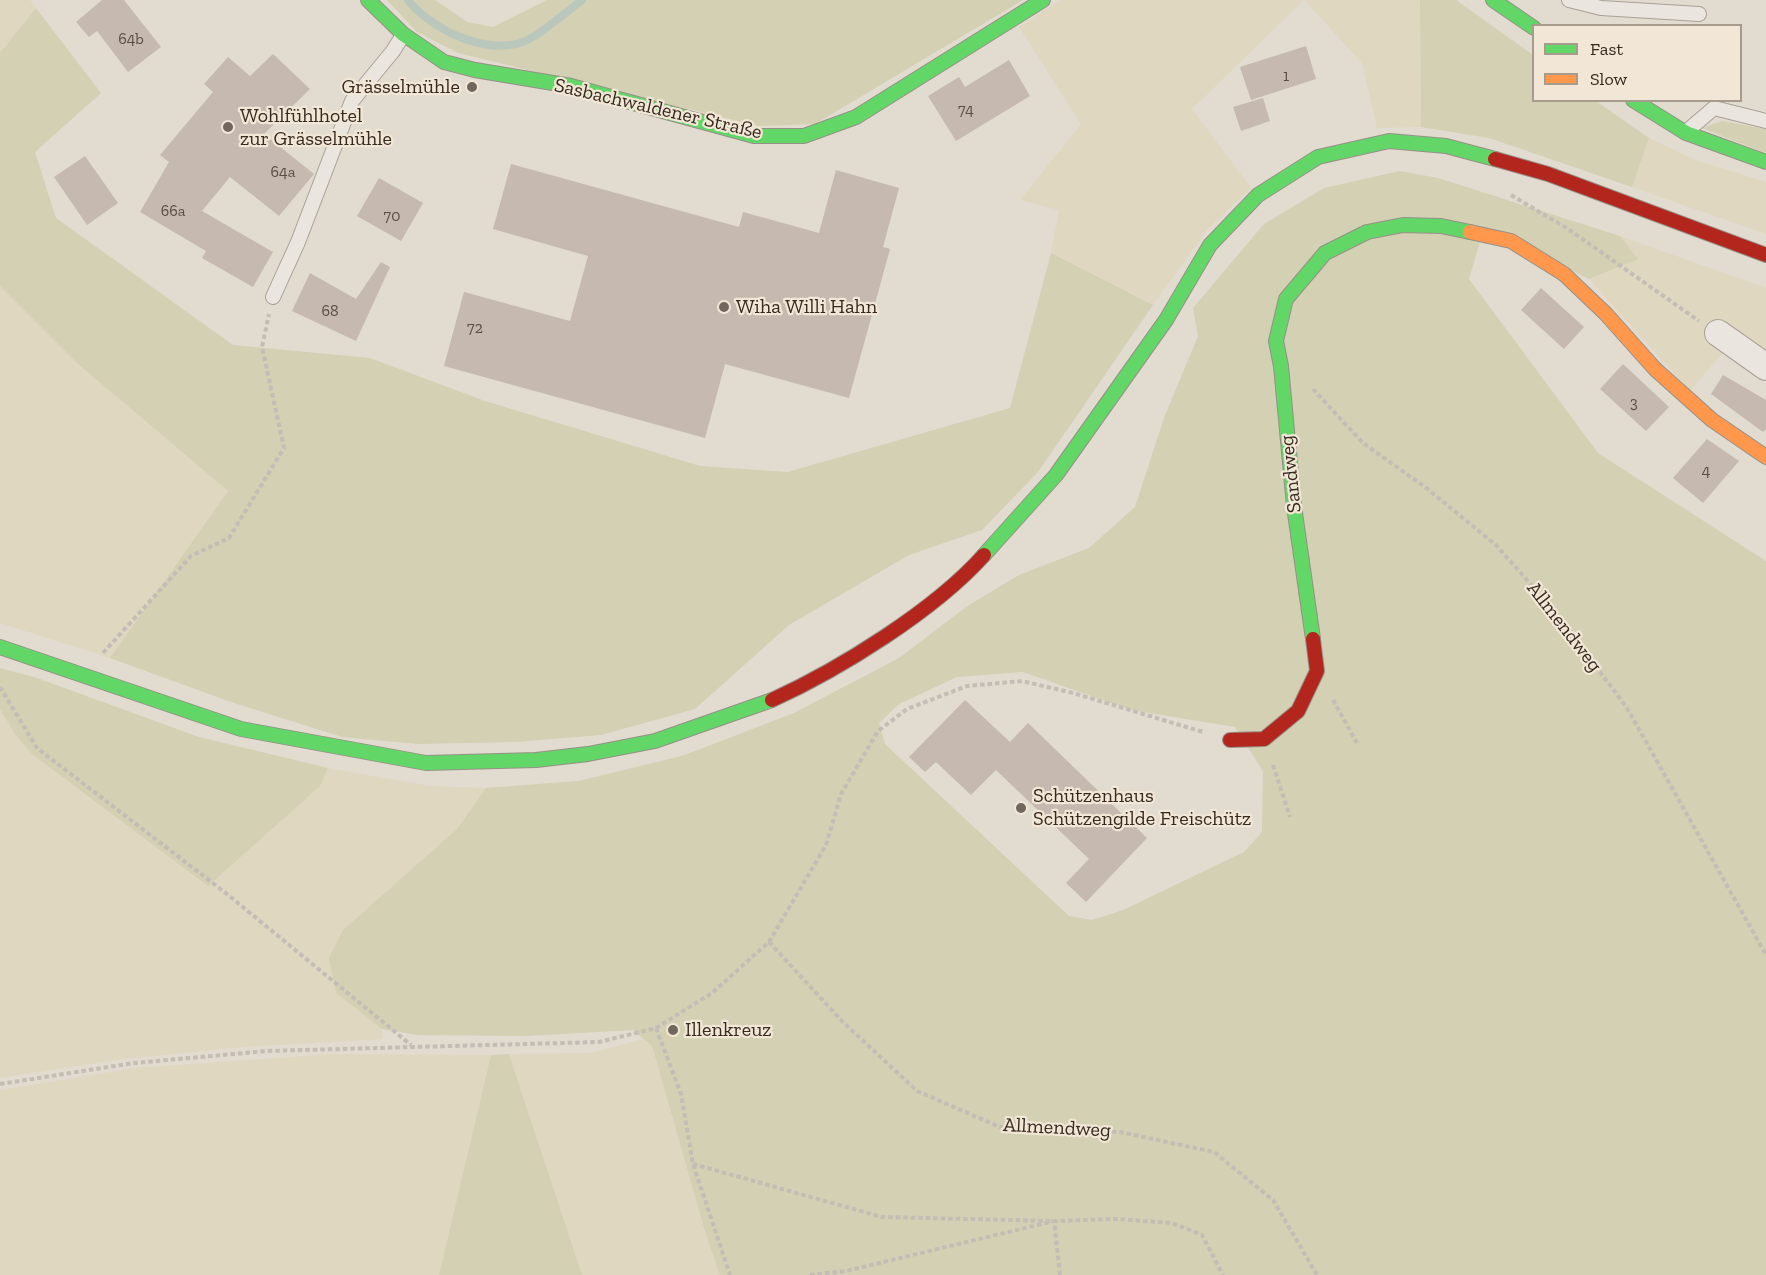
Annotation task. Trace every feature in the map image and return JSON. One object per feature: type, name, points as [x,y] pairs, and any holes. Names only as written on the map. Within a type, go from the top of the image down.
[{"type":"main road","name":"Sasbachwaldener Straße","points":[[368,0],[403,34],[444,62],[475,70],[571,86],[754,136],[804,136],[856,117],[1043,0]]},
{"type":"main road","points":[[1500,2],[1532,27]]},
{"type":"main road","points":[[1636,102],[1686,133],[1766,162]]},
{"type":"main road","points":[[0,647],[85,674],[241,729],[426,763],[483,763],[588,754],[655,741],[752,709],[829,670],[880,639],[932,603],[976,564],[1056,476],[1166,320],[1210,245],[1258,195],[1318,157],[1389,141],[1446,146],[1548,174],[1766,255]]},
{"type":"main road","name":"Sandweg","points":[[1317,671],[1294,506],[1281,366],[1276,341],[1286,298],[1325,253],[1367,232],[1403,225],[1440,226],[1511,241],[1564,274],[1606,314],[1655,369],[1688,399],[1712,420],[1766,457]]},
{"type":"main road","points":[[1230,740],[1264,739],[1298,711],[1317,671]]},
{"type":"street","points":[[1718,333],[1766,367]]},
{"type":"lane","points":[[1569,0],[1601,8],[1700,14]]},
{"type":"lane","points":[[273,297],[352,101],[393,51],[403,34]]},
{"type":"lane","points":[[1686,133],[1714,108],[1766,122]]},
{"type":"path","points":[[1508,193],[1568,229],[1718,333]]},
{"type":"path","points":[[85,674],[191,556],[229,538],[284,448],[262,347],[273,297]]},
{"type":"path","name":"Allmendweg","points":[[1281,366],[1310,387],[1363,443],[1425,487],[1496,545],[1556,613],[1627,708],[1766,955]]},
{"type":"path","points":[[1317,671],[1357,743]]},
{"type":"path","points":[[0,1084],[134,1063],[267,1051],[599,1042],[656,1028],[712,993],[768,942],[826,845],[841,794],[878,731],[907,710],[967,686],[1022,681],[1073,693],[1230,740]]},
{"type":"path","points":[[0,687],[37,748],[227,894],[412,1046]]},
{"type":"path","points":[[1264,739],[1290,817]]},
{"type":"path","name":"Allmendweg","points":[[768,942],[843,1022],[917,1091],[1000,1127],[1120,1132],[1214,1152],[1273,1200],[1317,1275]]},
{"type":"path","points":[[656,1028],[681,1094],[693,1164],[730,1275]]},
{"type":"path","points":[[693,1164],[882,1217],[1054,1221],[1117,1219],[1172,1223],[1202,1235],[1223,1275]]},
{"type":"path","points":[[810,1275],[846,1271],[1054,1221]]},
{"type":"path","points":[[1054,1221],[1060,1275]]},
{"type":"shaded area","points":[[0,0],[30,0],[36,8],[0,53]]},
{"type":"shaded area","points":[[387,0],[435,0],[467,22],[493,27],[547,0],[1023,0],[815,124],[758,126],[458,53],[417,32]]},
{"type":"shaded area","points":[[1061,0],[1304,0],[1192,109],[1251,188],[1207,230],[1153,305],[1051,253],[1059,210],[1020,200],[1081,124],[1019,27]]},
{"type":"shaded area","points":[[1304,0],[1420,0],[1421,127],[1377,128],[1362,63]]},
{"type":"shaded area","points":[[1420,0],[1456,0],[1532,54],[1532,102],[1597,102],[1649,138],[1632,187],[1489,138],[1421,127]]},
{"type":"shaded area","points":[[36,8],[101,93],[35,152],[56,218],[233,345],[370,358],[485,401],[700,466],[788,472],[1010,408],[1051,253],[1153,305],[1038,472],[982,530],[909,555],[789,625],[695,709],[601,735],[515,742],[418,744],[342,737],[231,702],[110,658],[228,491],[78,364],[0,286],[0,53]]},
{"type":"shaded area","points":[[1722,121],[1766,129],[1766,153],[1702,128]]},
{"type":"shaded area","points":[[1649,138],[1695,160],[1766,182],[1766,234],[1632,187]]},
{"type":"shaded area","points":[[1400,171],[1438,178],[1620,236],[1638,259],[1589,279],[1484,228],[1469,279],[1598,453],[1766,561],[1766,1275],[720,1275],[706,1235],[652,1046],[633,1030],[526,1036],[417,1035],[382,1029],[336,993],[329,958],[343,930],[457,829],[486,788],[578,781],[682,756],[794,713],[899,658],[969,605],[1019,575],[1089,548],[1135,507],[1164,418],[1198,336],[1193,308],[1264,224],[1324,188]],"holes":[[[1023,672],[1131,710],[1235,727],[1263,771],[1262,832],[1244,852],[1123,910],[1092,920],[1069,916],[885,744],[879,723],[899,704],[957,677]]]},
{"type":"shaded area","points":[[1620,236],[1766,288],[1766,355],[1738,335],[1690,391],[1589,279],[1637,259]]},
{"type":"shaded area","points":[[0,286],[78,364],[228,491],[110,658],[0,623]]},
{"type":"shaded area","points":[[0,668],[37,678],[199,737],[328,768],[320,786],[208,886],[32,754],[15,734],[0,709]]},
{"type":"shaded area","points":[[0,709],[15,734],[319,786],[328,768],[430,786],[486,788],[457,829],[343,930],[336,993],[382,1029],[383,1039],[245,1047],[122,1059],[0,1078]]},
{"type":"shaded area","points":[[644,1039],[652,1046],[706,1235],[720,1275],[582,1275],[509,1054],[589,1053]]},
{"type":"shaded area","points":[[332,1054],[491,1055],[439,1275],[0,1275],[0,1090],[135,1068]]},
{"type":"shaded area","points":[[509,1054],[582,1275],[439,1275],[491,1055]]},
{"type":"building","points":[[102,0],[124,0],[161,47],[128,72],[97,31],[89,37],[76,22]]},
{"type":"building","points":[[1306,46],[1316,79],[1251,100],[1240,67]]},
{"type":"building","points":[[273,54],[310,89],[264,134],[314,174],[279,216],[230,177],[202,211],[273,252],[253,287],[202,258],[206,251],[140,212],[169,162],[160,155],[213,92],[204,84],[228,57],[250,76]]},
{"type":"building","points":[[1009,60],[1030,96],[956,141],[928,96],[959,77],[965,87]]},
{"type":"building","points":[[1263,98],[1270,121],[1241,131],[1233,107]]},
{"type":"building","points":[[85,156],[118,203],[87,225],[54,177]]},
{"type":"building","name":"Wiha Willi Hahn","points":[[511,164],[739,227],[743,212],[819,233],[836,170],[899,188],[883,247],[890,249],[849,398],[725,364],[705,438],[444,366],[464,292],[570,321],[588,256],[493,229]]},
{"type":"building","points":[[379,178],[423,203],[401,241],[357,216]]},
{"type":"building","points":[[381,262],[390,267],[356,341],[292,311],[310,273],[356,299]]},
{"type":"building","points":[[1541,288],[1584,327],[1564,349],[1521,310]]},
{"type":"building","points":[[1623,364],[1669,407],[1646,431],[1600,389]]},
{"type":"building","points":[[1723,375],[1766,400],[1766,429],[1763,432],[1711,394]]},
{"type":"building","points":[[1707,439],[1739,461],[1703,503],[1673,478]]},
{"type":"building","points":[[965,700],[1010,742],[1028,723],[1147,838],[1086,902],[1066,883],[1089,859],[996,770],[971,795],[936,762],[925,772],[909,757]]},
{"type":"waterway","points":[[408,0],[432,22],[448,32],[484,44],[501,46],[518,44],[533,37],[582,0]]},
{"type":"traffic: fast","points":[[368,0],[403,34],[444,62],[475,70],[571,86],[754,136],[804,136],[856,117],[1043,0]]},
{"type":"traffic: fast","points":[[1493,0],[1532,27]]},
{"type":"traffic: fast","points":[[1636,102],[1686,133],[1766,162]]},
{"type":"traffic: fast","points":[[984,555],[1056,475],[1166,320],[1210,245],[1258,195],[1318,157],[1389,141],[1446,146],[1495,159]]},
{"type":"traffic: fast","points":[[1313,639],[1294,506],[1281,366],[1276,341],[1286,299],[1325,253],[1367,232],[1403,225],[1441,226],[1470,232]]},
{"type":"traffic: fast","points":[[0,647],[241,729],[426,763],[536,760],[588,754],[655,741],[772,700]]},
{"type":"traffic: slow","points":[[1470,232],[1511,241],[1564,274],[1606,314],[1655,369],[1712,420],[1766,457]]},
{"type":"traffic: jam","points":[[1495,159],[1548,174],[1766,255]]},
{"type":"traffic: jam","points":[[772,700],[856,655],[913,617],[964,576],[984,555]]},
{"type":"traffic: jam","points":[[1230,740],[1264,739],[1298,711],[1317,671],[1313,639]]},
{"type":"place","name":"Grässelmühle","points":[[472,87]]},
{"type":"place","name":"Wohlfühlhotel zur Grässelmühle","points":[[228,127]]},
{"type":"place","name":"Wiha Willi Hahn","points":[[724,307]]},
{"type":"place","name":"Schützenhaus Schützengilde Freischütz","points":[[1021,808]]},
{"type":"place","name":"Illenkreuz","points":[[673,1030]]}]
